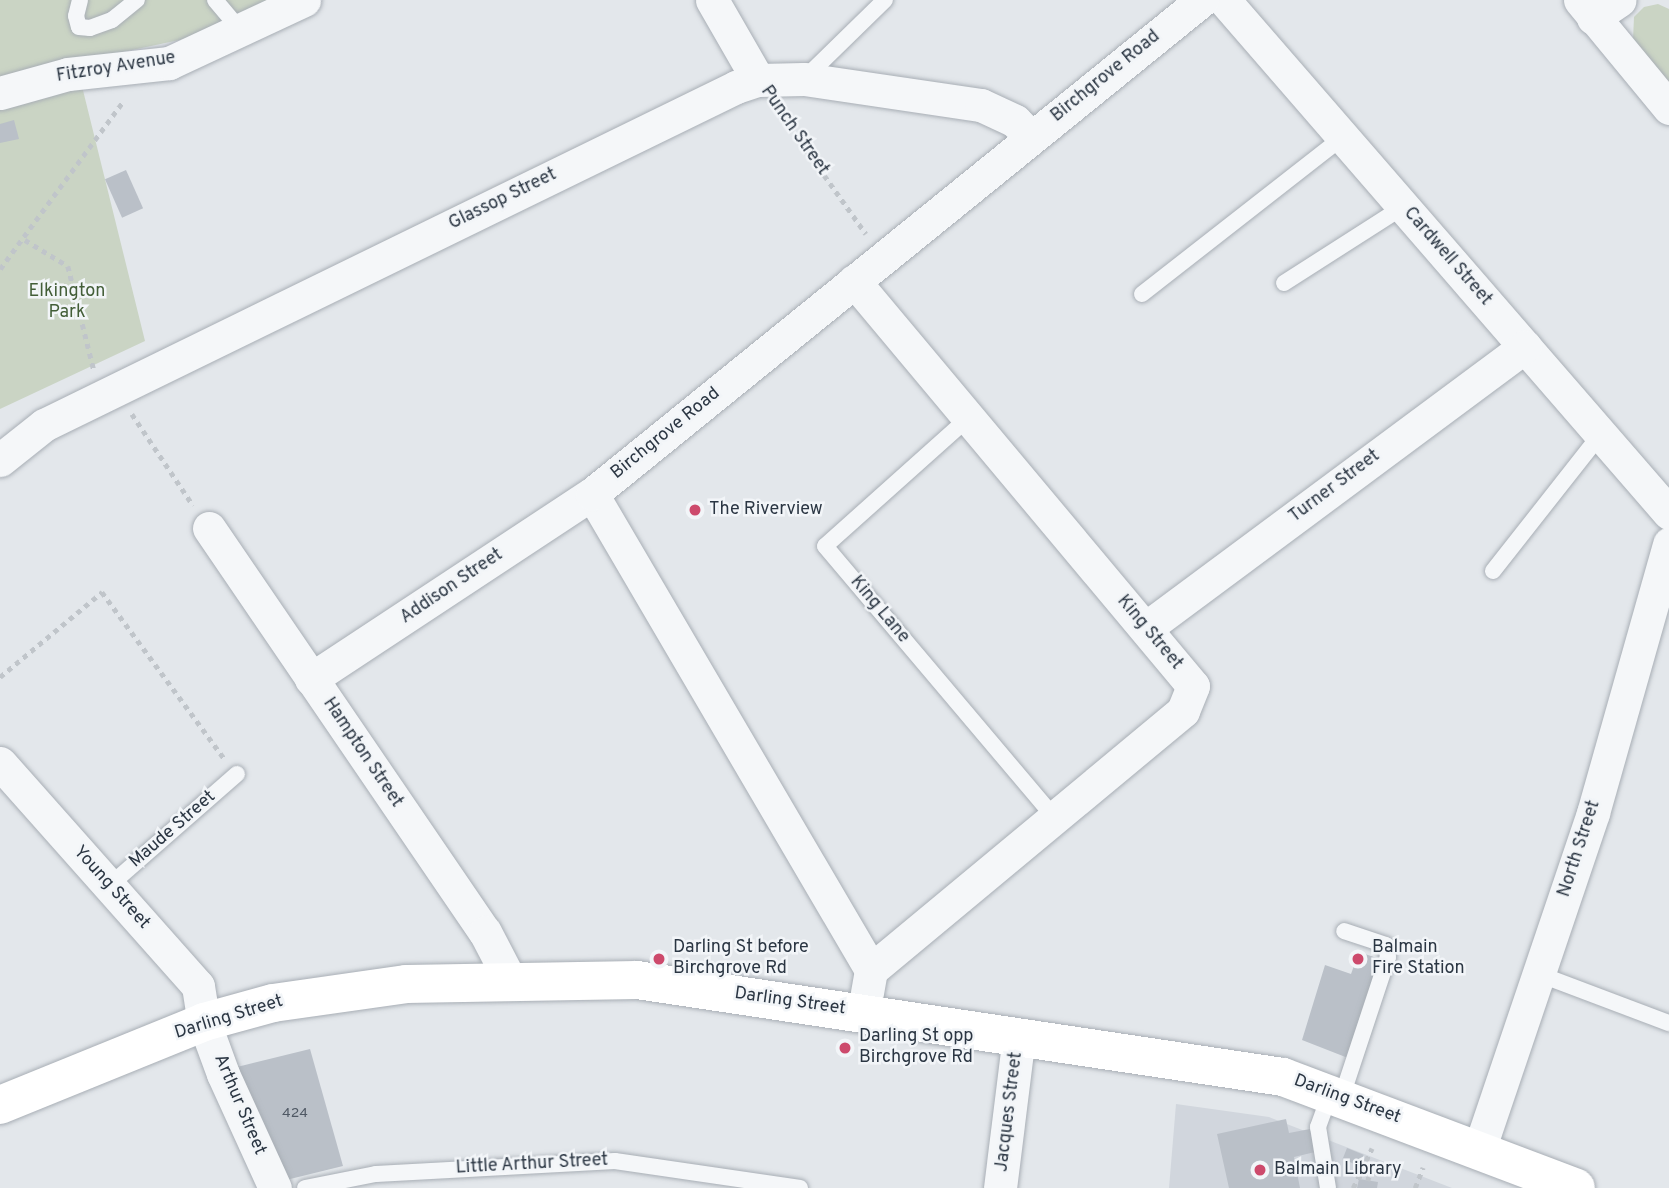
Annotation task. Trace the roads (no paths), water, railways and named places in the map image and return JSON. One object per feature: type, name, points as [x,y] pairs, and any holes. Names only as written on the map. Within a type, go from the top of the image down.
[{"type":"street","name":"Fitzroy Avenue","points":[[0,93],[68,74],[169,63],[242,32],[304,0]]},
{"type":"street","name":"Punch Street","points":[[712,0],[758,80]]},
{"type":"street","name":"Birchgrove Road","points":[[592,494],[1202,0]]},
{"type":"street","name":"Cardwell Street","points":[[1224,0],[1669,513]]},
{"type":"street","points":[[1598,6],[1669,108]]},
{"type":"street","name":"Glassop Street","points":[[0,460],[44,425],[716,95],[758,80],[804,79],[981,104],[1015,121],[1031,138]]},
{"type":"street","name":"King Street","points":[[854,281],[966,420],[1193,686],[1182,711],[1056,819],[871,970]]},
{"type":"street","name":"Turner Street","points":[[1146,628],[1525,347]]},
{"type":"street","points":[[592,494],[871,970],[864,1013]]},
{"type":"street","name":"Addison Street","points":[[311,679],[592,494]]},
{"type":"street","name":"Hampton Street","points":[[209,528],[485,932],[510,982]]},
{"type":"street","name":"North Street","points":[[1479,1150],[1593,813],[1669,544]]},
{"type":"street","name":"Young Street","points":[[1,765],[198,986],[204,1022]]},
{"type":"street","name":"Darling Street","points":[[0,1105],[204,1022],[325,993],[406,984],[637,980],[1229,1066],[1336,1094],[1576,1188]]},
{"type":"street","name":"Arthur Street","points":[[204,1022],[275,1188]]},
{"type":"street","name":"Jacques Street","points":[[1000,1188],[1019,1035]]},
{"type":"lane","points":[[80,0],[76,16],[79,27],[90,28],[112,20],[137,0]]},
{"type":"lane","points":[[215,0],[242,32]]},
{"type":"lane","points":[[804,79],[885,0]]},
{"type":"lane","points":[[1142,294],[1343,137]]},
{"type":"lane","points":[[1284,283],[1404,207]]},
{"type":"lane","name":"King Lane","points":[[966,420],[825,546],[1056,819]]},
{"type":"lane","points":[[1493,571],[1601,434]]},
{"type":"lane","name":"Maude Street","points":[[109,886],[237,774]]},
{"type":"lane","points":[[1328,1188],[1318,1127],[1336,1094],[1388,957],[1386,945],[1343,931]]},
{"type":"lane","points":[[1539,974],[1669,1023]]},
{"type":"lane","name":"Little Arthur Street","points":[[305,1188],[376,1174],[615,1160],[800,1188]]},
{"type":"place","name":"The Riverview","points":[[695,510]]},
{"type":"place","name":"Darling St before Birchgrove Rd","points":[[659,959]]},
{"type":"place","name":"Balmain Fire Station","points":[[1358,959]]},
{"type":"place","name":"Darling St opp Birchgrove Rd","points":[[845,1048]]},
{"type":"place","name":"Balmain Library","points":[[1260,1170]]},
{"type":"park label","name":"Elkington Park","points":[[67,303]]}]
